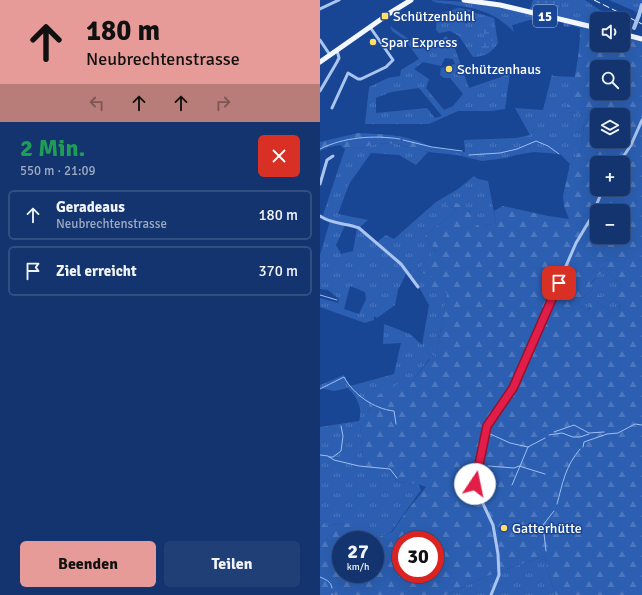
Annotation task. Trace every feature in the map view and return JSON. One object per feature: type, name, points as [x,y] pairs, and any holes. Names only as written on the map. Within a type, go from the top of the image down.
[{"type":"main road","points":[[320,62],[411,0]]},
{"type":"main road","name":"15","points":[[464,0],[505,6],[590,26]]},
{"type":"main road","points":[[632,36],[642,39]]},
{"type":"street","points":[[320,9],[339,0]]},
{"type":"street","points":[[632,36],[642,5]]},
{"type":"street","points":[[332,108],[348,73],[358,79],[361,79],[386,67],[393,60],[370,27]]},
{"type":"street","points":[[320,40],[330,55]]},
{"type":"street","points":[[320,91],[339,58],[337,50]]},
{"type":"street","points":[[624,156],[629,149],[642,120]]},
{"type":"street","points":[[320,184],[327,160],[333,156]]},
{"type":"street","points":[[491,595],[499,575],[498,554],[494,527],[475,484],[487,426],[513,388],[576,242],[590,218],[600,196]]},
{"type":"street","points":[[320,216],[330,221],[351,224],[359,228],[401,264],[418,287]]},
{"type":"green space","points":[[431,0],[468,2],[549,17],[548,21],[530,20],[512,25],[514,32],[507,25],[492,15],[468,7],[437,3]]},
{"type":"green space","points":[[533,0],[561,0],[560,8],[555,18],[529,12]]},
{"type":"green space","points":[[561,0],[585,0],[595,7],[594,12],[590,12],[590,24],[588,31],[571,25],[569,27],[563,26],[564,20],[555,18],[560,8]]},
{"type":"green space","points":[[609,0],[642,0],[642,5],[639,13]]},
{"type":"green space","points":[[595,7],[603,12],[593,12]]},
{"type":"green space","points":[[459,8],[473,10],[472,12],[463,12],[466,24],[475,13],[494,18],[498,43],[488,53],[473,57],[459,36],[450,31],[439,33],[436,30],[437,14]]},
{"type":"green space","points":[[481,20],[488,22],[492,27],[492,46],[487,49],[477,49],[475,45],[484,42],[484,26],[477,22]]},
{"type":"green space","points":[[590,23],[590,52],[630,52],[630,38],[642,42],[642,595],[555,595],[544,556],[482,578],[446,595],[320,595],[320,520],[326,526],[345,523],[353,525],[352,531],[332,531],[332,583],[384,583],[384,535],[392,532],[392,583],[444,583],[444,531],[393,531],[426,487],[418,484],[397,482],[389,470],[364,466],[360,427],[370,412],[368,401],[401,382],[409,385],[430,359],[426,355],[428,353],[436,357],[447,293],[428,286],[427,282],[437,278],[417,271],[436,251],[425,236],[457,210],[447,205],[444,200],[463,206],[480,227],[496,223],[494,211],[503,206],[569,219],[564,206],[563,196],[570,164],[582,148],[584,122],[590,117],[590,148],[630,148],[630,108],[590,108],[590,116],[567,112],[576,70],[580,29],[588,30]],"holes":[[[604,267],[621,286],[616,292],[611,289],[609,290],[614,300],[620,303],[619,311],[614,314],[597,302],[602,296],[597,296],[590,301],[590,309],[587,311],[577,303],[593,289],[590,284],[602,272],[600,270]]]},
{"type":"green space","points":[[390,26],[417,45],[434,46],[446,36],[453,43],[469,88],[510,73],[505,109],[492,111],[458,111],[429,124],[365,124],[369,87],[388,78],[400,76],[401,70],[419,59],[405,40],[392,31]],"holes":[[[445,58],[453,59],[455,64],[441,68],[440,75],[444,78],[450,78],[463,94],[453,106],[444,110],[426,88],[429,79],[414,69],[423,62],[441,66]],[[419,88],[442,116],[435,118],[427,108],[376,113],[376,98],[391,92]]]},
{"type":"green space","points":[[630,28],[632,29],[630,38]]},
{"type":"green space","points":[[552,74],[553,76],[575,77],[567,112],[580,113],[590,117],[584,122],[582,148],[570,164],[560,154],[534,152],[482,161],[457,155],[428,152],[433,148],[465,152],[464,140],[516,138],[530,135],[515,108],[543,110]]},
{"type":"green space","points":[[358,133],[406,138],[415,140],[433,148],[428,152],[397,144],[377,143],[359,149],[352,147],[345,149],[340,145],[329,147],[320,151],[320,142]]},
{"type":"green space","points":[[377,143],[397,144],[428,152],[416,165],[399,155],[371,153],[349,184],[338,214],[368,220],[359,228],[345,225],[336,245],[341,254],[353,251],[357,228],[376,243],[386,235],[394,239],[436,202],[458,189],[474,176],[478,179],[488,181],[496,223],[480,227],[473,221],[469,211],[447,205],[457,210],[425,236],[436,251],[417,271],[438,278],[447,293],[436,357],[428,353],[426,355],[430,358],[409,385],[370,406],[369,416],[360,427],[364,466],[389,470],[397,482],[418,484],[421,490],[391,532],[384,535],[384,531],[350,531],[345,523],[325,526],[320,520],[320,427],[359,421],[360,407],[354,395],[348,388],[334,391],[320,388],[320,385],[344,375],[350,386],[394,374],[401,343],[383,344],[384,324],[410,334],[422,345],[429,305],[420,289],[407,272],[398,290],[395,305],[377,318],[374,316],[374,320],[365,323],[320,307],[320,298],[338,303],[339,299],[328,290],[320,289],[320,255],[330,221],[322,218],[345,149],[352,147],[359,149]],"holes":[[[350,286],[365,292],[366,299],[359,314],[344,309]]]},
{"type":"green space","points":[[604,267],[621,286],[616,292],[611,289],[620,303],[619,311],[614,314],[597,302],[601,296],[587,311],[577,303],[593,289],[590,285],[602,272],[600,270]]},
{"type":"green space","points":[[544,556],[555,595],[446,595],[482,578]]},
{"type":"waterway","points":[[320,149],[339,142],[359,138],[379,137],[400,139]]},
{"type":"waterway","points":[[403,140],[432,147],[462,151]]},
{"type":"waterway","points":[[469,155],[500,153],[517,149],[536,141],[548,146],[559,154]]},
{"type":"waterway","points":[[320,295],[337,300]]},
{"type":"waterway","points":[[320,389],[344,377],[353,389],[365,400],[386,410],[394,411],[396,424]]},
{"type":"waterway","points":[[583,447],[584,442],[607,434],[618,433],[635,424],[642,425]]},
{"type":"waterway","points":[[554,432],[574,425],[589,433],[604,432]]},
{"type":"waterway","points":[[329,457],[333,457],[341,451],[343,436],[341,426]]},
{"type":"waterway","points":[[488,433],[510,443],[528,447]]},
{"type":"waterway","points":[[549,435],[562,433],[573,437],[580,437],[589,434]]},
{"type":"waterway","points":[[512,485],[528,447],[545,438]]},
{"type":"waterway","points":[[557,504],[568,469],[580,449]]},
{"type":"waterway","points":[[320,455],[328,456],[334,460],[359,466],[390,469],[397,478]]},
{"type":"waterway","points":[[488,466],[514,468],[519,466],[545,474]]},
{"type":"waterway","points":[[546,551],[543,525],[554,511]]},
{"type":"waterway","points":[[320,577],[329,582],[332,588]]},
{"type":"railway","points":[[594,0],[642,24]]},
{"type":"place","name":"Schützenbühl","points":[[385,16]]},
{"type":"place","name":"Spar Express","points":[[373,42]]},
{"type":"place","name":"Schützenhaus","points":[[449,69]]},
{"type":"place","name":"Gatterhütte","points":[[504,528]]},
{"type":"route","points":[[475,484],[487,426],[513,388],[559,283]]}]
